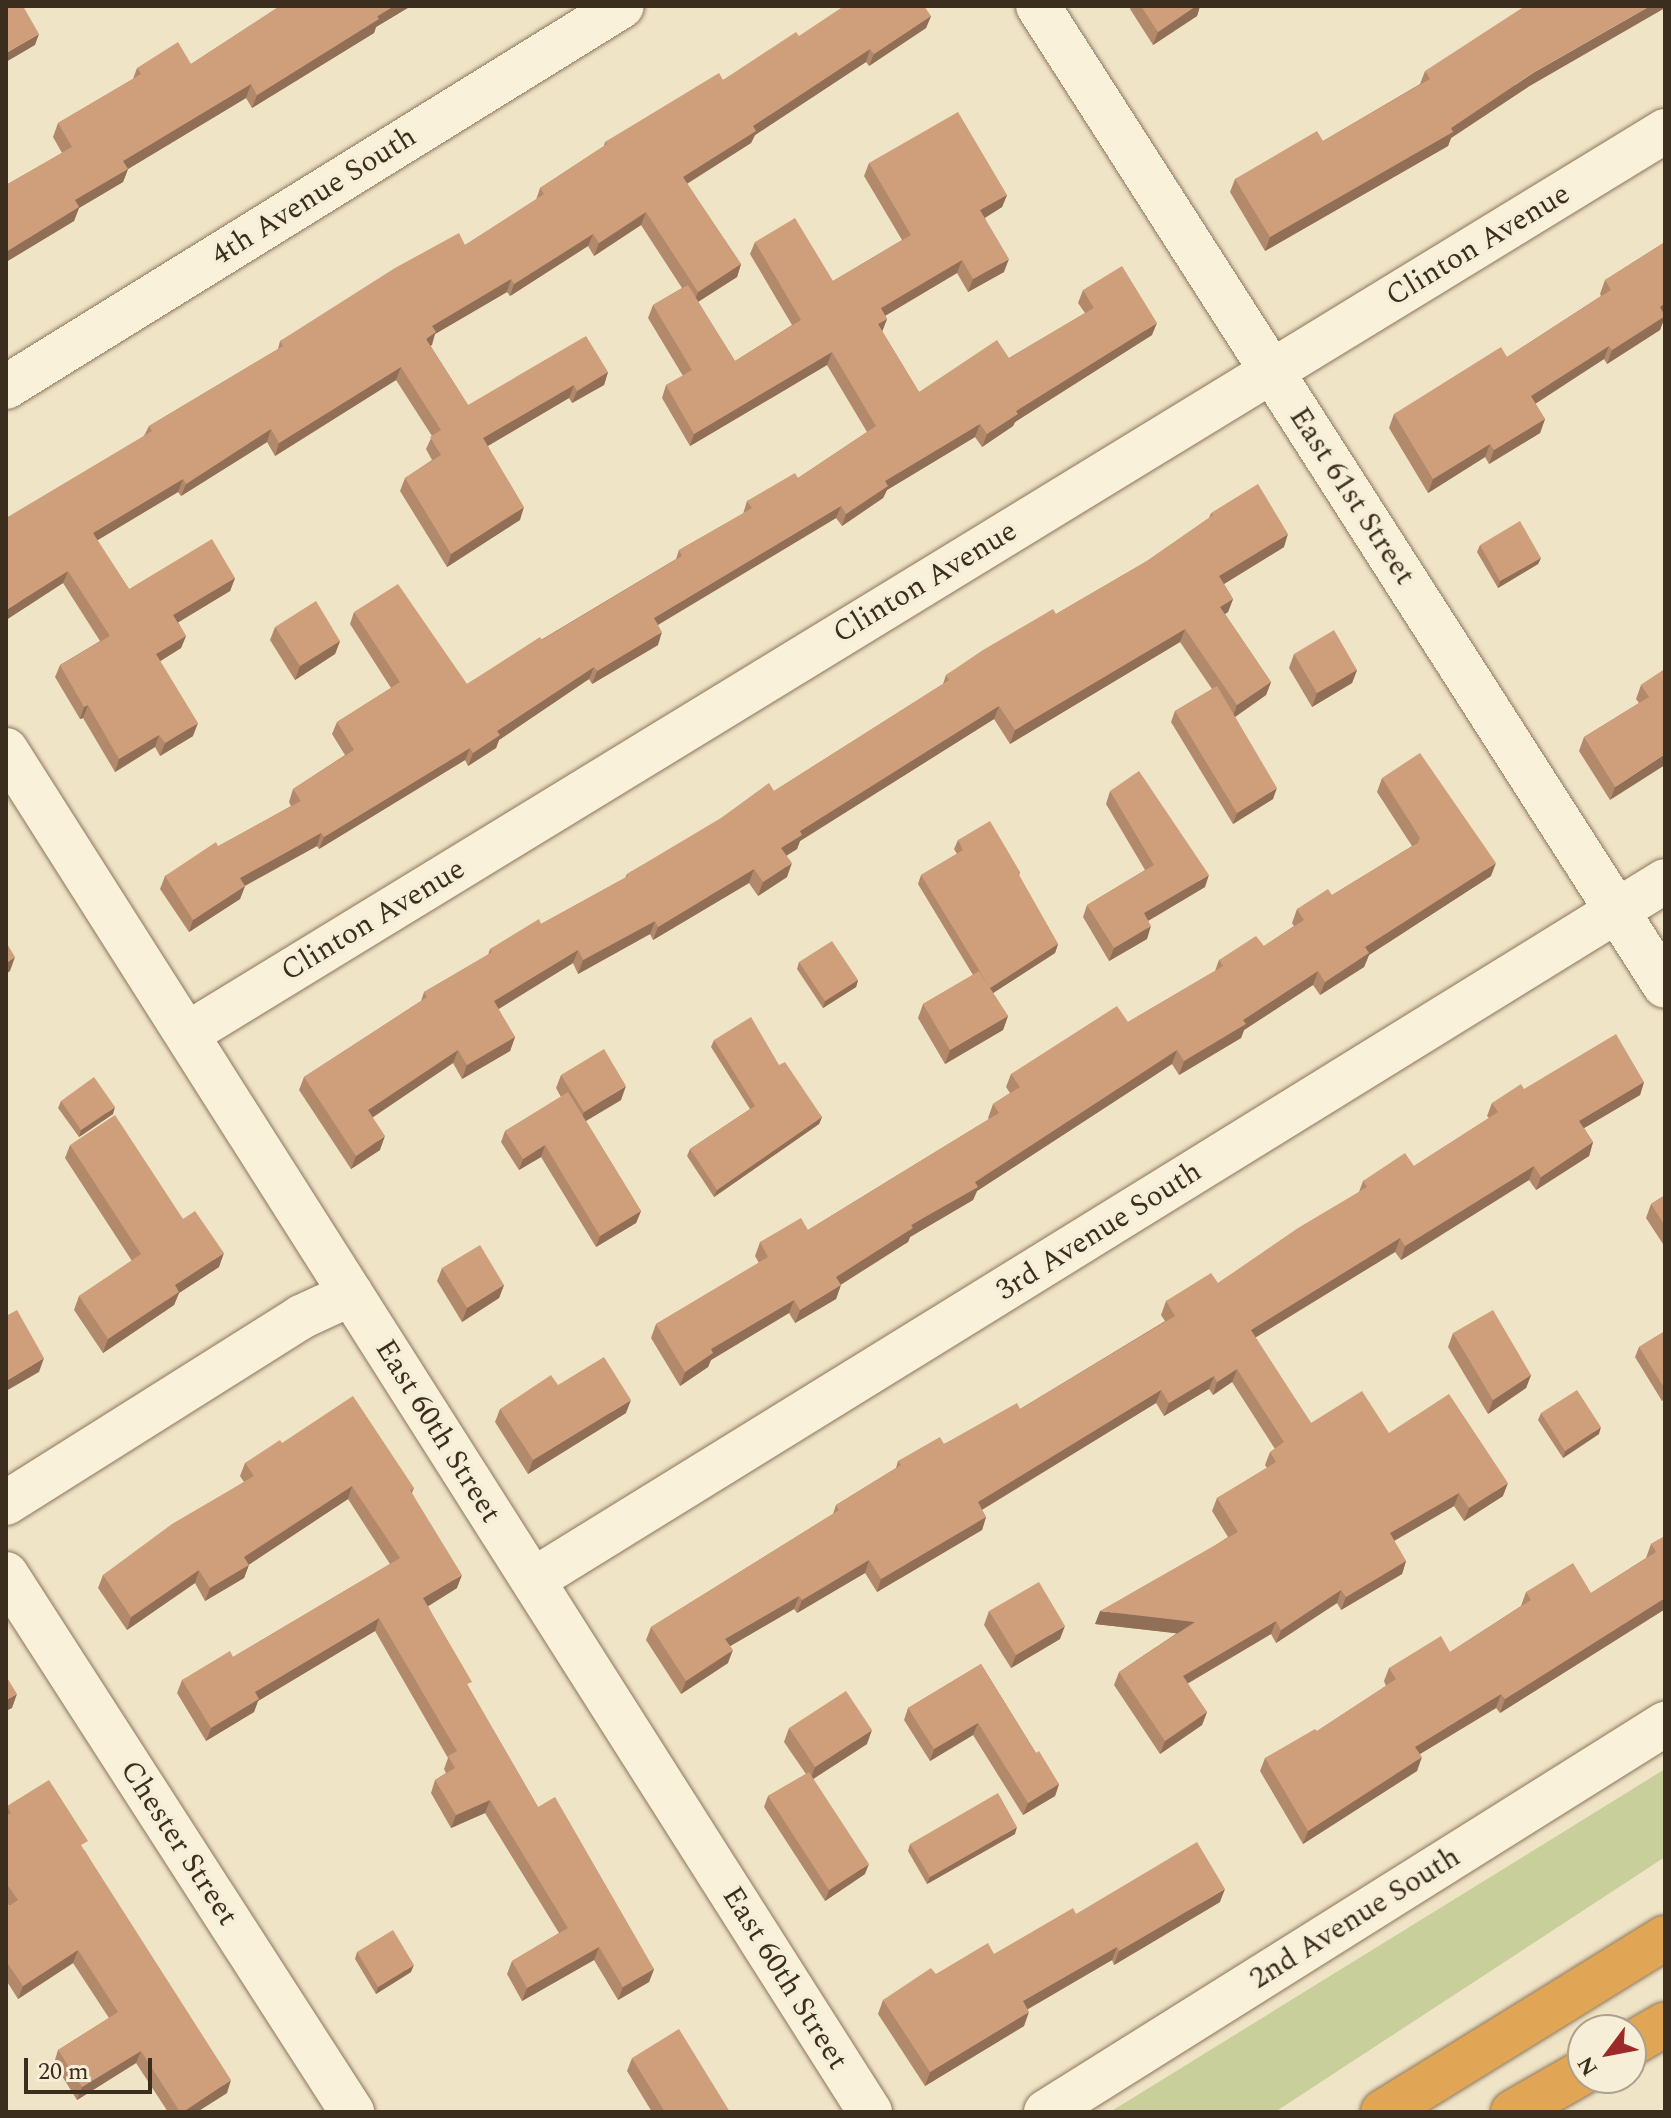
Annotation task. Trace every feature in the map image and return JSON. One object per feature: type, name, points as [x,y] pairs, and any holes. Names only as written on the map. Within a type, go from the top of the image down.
[{"type":"highway","points":[[1383,2112],[1665,1938]]},
{"type":"highway","points":[[1647,2035],[1665,2024]]},
{"type":"highway","points":[[1513,2112],[1567,2081]]},
{"type":"street","name":"4th Avenue South","points":[[6,387],[622,6]]},
{"type":"street","name":"East 61st Street","points":[[1038,6],[1665,986]]},
{"type":"street","name":"Clinton Avenue","points":[[187,1034],[1665,131]]},
{"type":"street","name":"East 60th Street","points":[[6,750],[870,2112]]},
{"type":"street","name":"3rd Avenue South","points":[[533,1580],[1665,881]]},
{"type":"street","points":[[6,1503],[301,1317],[351,1294]]},
{"type":"street","name":"Chester Street","points":[[6,1574],[352,2112]]},
{"type":"street","name":"2nd Avenue South","points":[[1046,2112],[1665,1724]]},
{"type":"green space","points":[[1665,1769],[1665,1857],[1275,2112],[1110,2112]]},
{"type":"building","points":[[6,6],[23,6],[39,34],[6,53]]},
{"type":"building","points":[[280,6],[394,6],[377,16],[379,19],[257,95],[251,84],[123,161],[128,169],[75,200],[79,207],[6,252],[6,185],[72,147],[58,123],[141,74],[137,68],[178,42],[191,64]]},
{"type":"building","points":[[844,6],[924,6],[931,16],[874,54],[870,49],[753,126],[756,131],[683,177],[741,264],[698,292],[646,212],[599,243],[593,234],[514,284],[511,279],[432,326],[436,332],[426,339],[468,405],[586,336],[608,372],[577,391],[574,385],[483,438],[524,507],[451,554],[405,478],[441,455],[430,437],[441,430],[401,367],[279,443],[271,429],[186,484],[183,479],[93,533],[129,589],[212,539],[235,578],[173,615],[186,636],[156,654],[198,723],[165,743],[159,735],[119,759],[88,705],[84,707],[60,665],[110,636],[68,571],[6,610],[6,518],[152,431],[149,426],[283,346],[280,341],[395,268],[459,233],[465,245],[544,194],[540,188],[607,144],[605,142],[719,73],[723,80],[796,32],[799,36]]},
{"type":"building","points":[[1141,6],[1196,6],[1158,32]]},
{"type":"building","points":[[1525,6],[1650,6],[1533,73],[1451,128],[1453,132],[1270,237],[1235,179],[1317,131],[1323,141],[1430,79],[1425,71]]},
{"type":"building","points":[[958,112],[1007,195],[980,210],[1009,259],[973,279],[962,260],[881,308],[887,319],[878,324],[919,392],[997,340],[1009,358],[1094,308],[1083,290],[1122,266],[1157,323],[1016,411],[1018,414],[987,434],[980,424],[885,481],[888,486],[846,514],[841,506],[654,618],[662,632],[597,671],[594,667],[497,731],[500,735],[473,753],[470,748],[324,837],[321,833],[240,878],[245,886],[193,920],[165,876],[216,842],[218,846],[301,801],[293,789],[354,750],[337,722],[400,682],[354,612],[398,584],[467,684],[540,637],[542,640],[682,556],[679,550],[752,508],[747,501],[795,473],[798,478],[876,426],[832,352],[694,434],[666,385],[692,370],[653,305],[688,285],[735,361],[801,320],[755,242],[795,218],[833,281],[911,235],[869,163]]},
{"type":"building","points":[[1665,242],[1665,303],[1660,307],[1665,316],[1612,350],[1609,346],[1531,396],[1545,419],[1494,450],[1490,444],[1433,479],[1394,414],[1501,347],[1507,357],[1611,290],[1605,280]]},
{"type":"building","points":[[1258,484],[1288,534],[1219,576],[1233,599],[1220,607],[1271,682],[1237,705],[1185,629],[1015,730],[999,706],[800,831],[802,835],[781,848],[792,863],[763,882],[754,869],[658,927],[655,921],[583,960],[578,950],[494,1001],[515,1037],[467,1065],[458,1050],[368,1110],[385,1136],[356,1156],[304,1077],[427,997],[424,992],[492,952],[490,949],[539,919],[541,924],[628,876],[721,818],[769,783],[774,791],[949,680],[946,675],[983,650],[1053,609],[1056,614],[1147,561],[1213,515],[1211,513]]},
{"type":"building","points":[[1520,521],[1541,558],[1500,581],[1480,545]]},
{"type":"building","points":[[316,601],[340,641],[300,666],[275,627]]},
{"type":"building","points":[[1334,630],[1357,670],[1317,693],[1294,654]]},
{"type":"building","points":[[1665,669],[1665,754],[1615,787],[1584,737],[1649,697],[1641,685]]},
{"type":"building","points":[[1217,686],[1277,788],[1237,813],[1175,711]]},
{"type":"building","points":[[1420,753],[1496,863],[1365,947],[1369,953],[1325,982],[1318,971],[1243,1020],[1246,1024],[1184,1061],[1177,1050],[975,1182],[978,1187],[911,1225],[913,1228],[836,1277],[841,1285],[800,1310],[794,1300],[711,1349],[713,1353],[685,1372],[656,1324],[768,1257],[760,1242],[801,1218],[808,1230],[999,1113],[993,1104],[1020,1087],[1011,1074],[1117,1006],[1128,1022],[1223,966],[1219,960],[1256,936],[1264,946],[1304,920],[1297,909],[1328,889],[1332,895],[1418,843],[1420,838],[1382,778]]},
{"type":"building","points":[[1139,771],[1209,875],[1144,913],[1151,926],[1114,948],[1087,905],[1154,865],[1110,791]]},
{"type":"building","points":[[990,821],[1058,944],[990,988],[921,875],[963,850],[958,840]]},
{"type":"building","points":[[832,941],[858,980],[825,1001],[799,962]]},
{"type":"building","points":[[6,942],[15,957],[6,963]]},
{"type":"building","points":[[979,971],[1008,1016],[950,1050],[923,1004]]},
{"type":"building","points":[[751,1017],[779,1065],[785,1062],[822,1117],[717,1190],[690,1149],[755,1106],[714,1040]]},
{"type":"building","points":[[1616,1034],[1644,1082],[1579,1121],[1593,1142],[1541,1177],[1534,1166],[1405,1246],[1400,1238],[1251,1330],[1311,1423],[1362,1391],[1389,1433],[1449,1394],[1508,1483],[1469,1508],[1459,1493],[1390,1533],[1406,1561],[1346,1597],[1341,1590],[1281,1630],[1276,1621],[1183,1676],[1207,1712],[1165,1741],[1119,1672],[1195,1622],[1100,1611],[1238,1532],[1217,1498],[1276,1462],[1270,1452],[1284,1442],[1237,1369],[1217,1382],[1214,1376],[1169,1403],[1161,1390],[978,1502],[986,1517],[881,1579],[869,1560],[802,1600],[799,1596],[725,1639],[733,1650],[686,1681],[651,1627],[839,1510],[836,1505],[901,1465],[898,1461],[940,1437],[944,1444],[1017,1403],[1020,1409],[1175,1316],[1166,1301],[1211,1273],[1218,1283],[1298,1228],[1367,1187],[1363,1181],[1405,1153],[1414,1166],[1498,1112],[1492,1103],[1521,1084],[1524,1089]]},
{"type":"building","points":[[604,1049],[626,1086],[584,1112],[561,1075]]},
{"type":"building","points":[[94,1077],[115,1107],[81,1130],[61,1101]]},
{"type":"building","points":[[568,1092],[641,1211],[600,1236],[545,1145],[523,1159],[505,1131]]},
{"type":"building","points":[[115,1115],[183,1219],[195,1211],[224,1253],[175,1285],[179,1292],[108,1339],[79,1296],[141,1254],[70,1145]]},
{"type":"building","points":[[1665,1195],[1665,1226],[1651,1204]]},
{"type":"building","points":[[480,1245],[504,1285],[467,1308],[442,1268]]},
{"type":"building","points":[[17,1310],[44,1358],[6,1381],[6,1316]]},
{"type":"building","points":[[1493,1310],[1531,1375],[1493,1400],[1453,1333]]},
{"type":"building","points":[[1665,1331],[1665,1389],[1639,1347]]},
{"type":"building","points":[[604,1357],[631,1400],[533,1460],[500,1409],[551,1375],[558,1385]]},
{"type":"building","points":[[1577,1390],[1601,1427],[1565,1451],[1541,1413]]},
{"type":"building","points":[[353,1396],[414,1488],[410,1490],[462,1575],[423,1598],[472,1682],[467,1684],[538,1807],[555,1797],[654,1969],[623,1987],[599,1947],[527,1988],[512,1961],[568,1928],[490,1800],[456,1815],[435,1780],[455,1768],[448,1756],[457,1751],[379,1618],[255,1692],[259,1699],[211,1728],[182,1680],[230,1651],[233,1657],[400,1558],[352,1486],[244,1557],[249,1565],[210,1588],[199,1570],[131,1617],[103,1575],[172,1524],[254,1476],[245,1463],[280,1440],[282,1443]]},
{"type":"building","points":[[1665,1536],[1665,1598],[1505,1699],[1501,1694],[1415,1747],[1422,1757],[1308,1831],[1265,1758],[1315,1729],[1317,1731],[1396,1679],[1389,1668],[1441,1636],[1450,1652],[1531,1600],[1526,1592],[1573,1563],[1591,1593],[1656,1552],[1651,1544]]},
{"type":"building","points":[[1039,1582],[1065,1626],[1016,1655],[989,1611]]},
{"type":"building","points":[[981,1664],[1059,1784],[1028,1803],[978,1723],[934,1749],[908,1708]]},
{"type":"building","points":[[6,1676],[17,1694],[6,1700]]},
{"type":"building","points":[[846,1691],[872,1730],[815,1767],[789,1728]]},
{"type":"building","points":[[809,1772],[869,1864],[829,1890],[768,1796]]},
{"type":"building","points":[[49,1780],[88,1841],[81,1845],[231,2080],[183,2112],[180,2112],[141,2051],[82,2087],[58,2050],[118,2012],[78,1950],[23,1986],[6,1961],[6,1908],[18,1900],[6,1883],[6,1816],[11,1813],[7,1806]]},
{"type":"building","points":[[998,1793],[1017,1827],[930,1877],[910,1844]]},
{"type":"building","points":[[1197,1842],[1225,1889],[1119,1951],[1117,1947],[1023,2001],[1029,2012],[930,2072],[883,2000],[931,1968],[936,1974],[988,1943],[994,1954],[1073,1908],[1076,1914]]},
{"type":"building","points":[[393,1930],[414,1965],[378,1987],[357,1952]]},
{"type":"building","points":[[679,2029],[730,2112],[665,2112],[632,2058]]}]
